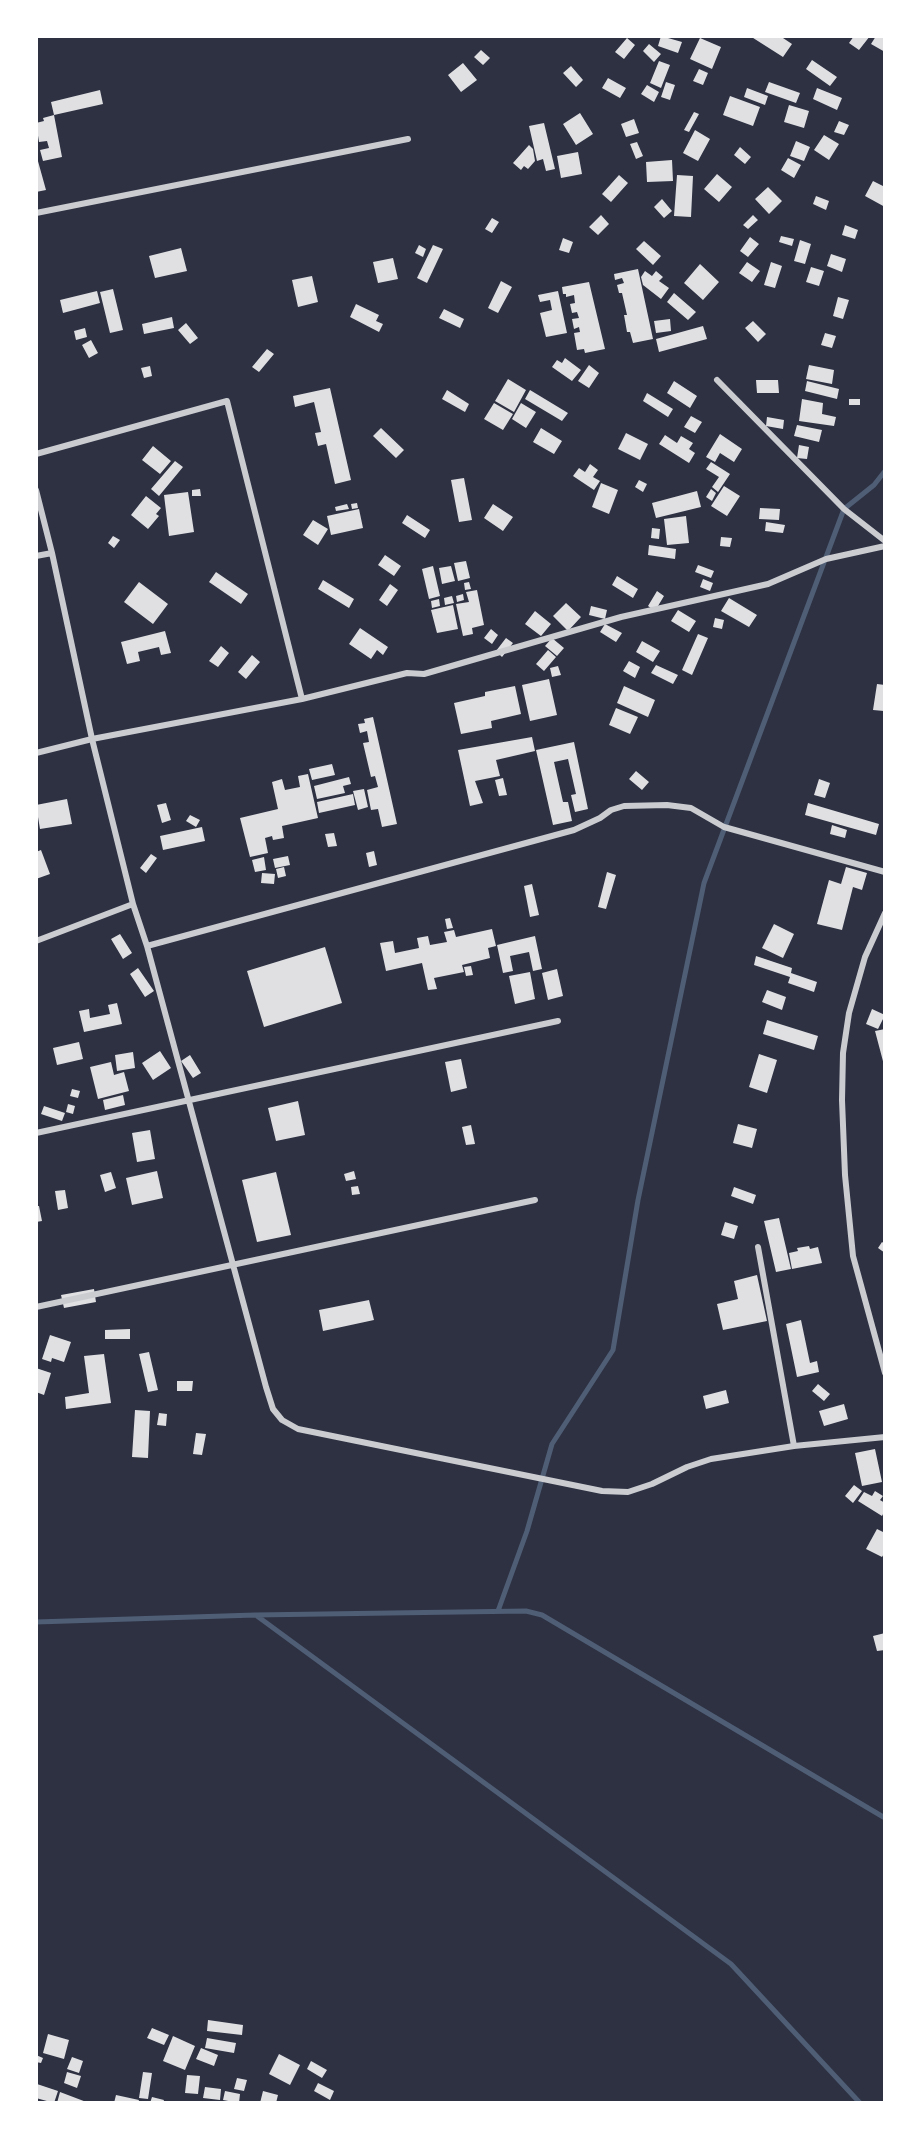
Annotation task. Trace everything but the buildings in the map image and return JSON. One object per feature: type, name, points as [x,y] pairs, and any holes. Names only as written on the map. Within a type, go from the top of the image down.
[{"type":"street","points":[[36,213],[408,139]]},
{"type":"street","points":[[717,380],[844,509],[885,541]]},
{"type":"street","points":[[36,454],[227,401],[302,699]]},
{"type":"street","points":[[36,490],[92,739],[133,904],[147,946],[273,1409],[282,1420],[298,1429],[602,1491],[628,1492],[711,1459],[794,1446],[885,1437]]},
{"type":"street","points":[[36,753],[92,739],[302,699],[407,673],[424,674],[621,617],[768,584],[826,559],[885,546]]},
{"type":"street","points":[[36,556],[52,553]]},
{"type":"street","points":[[147,946],[574,830],[600,818],[611,810],[624,806],[667,805],[692,808],[724,827],[885,872]]},
{"type":"street","points":[[36,941],[133,904]]},
{"type":"street","points":[[885,913],[865,957],[849,1013],[843,1053],[842,1100],[845,1175],[853,1256],[885,1372]]},
{"type":"street","points":[[36,1133],[558,1021]]},
{"type":"street","points":[[36,1306],[534,1200]]},
{"type":"street","points":[[758,1247],[794,1446]]},
{"type":"waterway","points":[[498,1611],[527,1531],[552,1444],[613,1350],[638,1200],[704,883],[844,509],[874,485],[885,471]]},
{"type":"waterway","points":[[36,1622],[255,1615],[526,1611],[542,1615],[885,1818]]},
{"type":"waterway","points":[[257,1616],[731,1964],[860,2103]]}]
